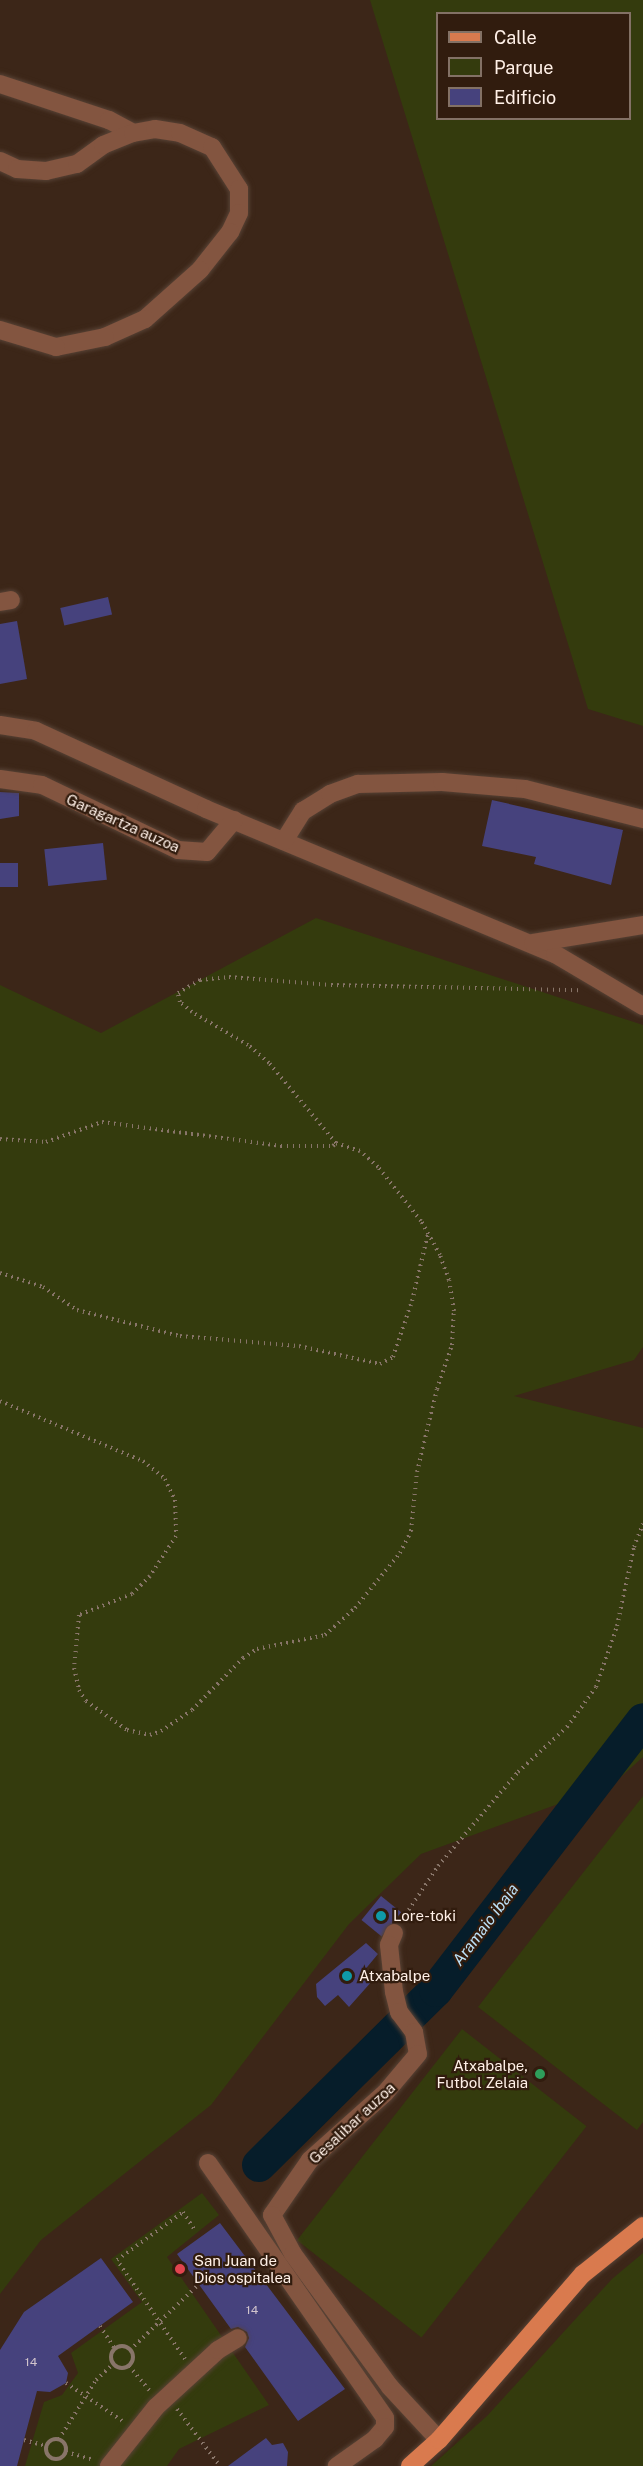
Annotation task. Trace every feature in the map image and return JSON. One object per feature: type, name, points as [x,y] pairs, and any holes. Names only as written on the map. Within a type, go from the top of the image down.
[{"type":"main road","points":[[410,2466],[439,2440],[583,2274],[643,2226]]},
{"type":"street","points":[[0,84],[109,120],[133,133]]},
{"type":"street","points":[[0,160],[17,169],[46,171],[77,164],[103,145],[133,133],[155,129],[180,133],[212,147],[239,189],[239,213],[230,232],[200,270],[145,320],[105,337],[56,347],[0,330]]},
{"type":"street","points":[[0,725],[36,731],[234,820],[555,954],[643,1006]]},
{"type":"street","name":"Garagartza auzoa","points":[[0,779],[42,785],[178,850],[207,852],[234,820]]},
{"type":"street","points":[[284,841],[303,811],[330,794],[358,784],[442,782],[525,789],[643,819]]},
{"type":"street","points":[[528,943],[643,925]]},
{"type":"street","name":"Gesalibar auzoa","points":[[394,1934],[390,1959],[399,2012],[414,2032],[418,2054],[406,2072],[324,2144],[278,2201],[273,2215],[293,2254],[390,2387],[439,2440]]},
{"type":"street","points":[[208,2163],[385,2418],[385,2427],[375,2439],[337,2466]]},
{"type":"street","points":[[103,2464],[194,2372],[238,2338]]},
{"type":"path","points":[[0,1401],[144,1461],[165,1479],[175,1500],[177,1522],[169,1552],[132,1594],[79,1615],[74,1648],[79,1690],[86,1701],[128,1730],[150,1735],[161,1731],[192,1710],[243,1658],[257,1649],[325,1635],[355,1608],[400,1553],[411,1531],[417,1473],[437,1389],[452,1345],[454,1311],[449,1280],[428,1234],[378,1167],[360,1151],[336,1143],[269,1063],[248,1045],[192,1012],[180,1002],[178,993],[200,980],[229,977],[331,985],[586,990]]},
{"type":"path","points":[[0,1139],[46,1142],[102,1122],[270,1145],[323,1147],[336,1143]]},
{"type":"path","points":[[0,1273],[43,1287],[77,1310],[180,1336],[299,1346],[380,1364],[393,1357],[412,1301],[428,1234]]},
{"type":"path","points":[[394,1934],[438,1866],[518,1772],[567,1727],[596,1687],[617,1626],[634,1547],[643,1524]]},
{"type":"path","points":[[194,2229],[183,2212],[117,2260],[194,2372]]},
{"type":"path","points":[[130,2350],[199,2284]]},
{"type":"path","points":[[100,2326],[115,2349]]},
{"type":"path","points":[[123,2346],[130,2350],[132,2358],[129,2366],[121,2368],[113,2364],[111,2356],[115,2349],[123,2346]]},
{"type":"path","points":[[59,2439],[86,2396],[113,2364]]},
{"type":"path","points":[[129,2366],[164,2400],[220,2466]]},
{"type":"path","points":[[66,2382],[138,2430]]},
{"type":"path","points":[[46,2446],[51,2440],[59,2439]]},
{"type":"path","points":[[59,2439],[66,2452],[103,2464]]},
{"type":"path","points":[[24,2440],[46,2446],[53,2459]]},
{"type":"path","points":[[53,2459],[61,2458],[66,2452]]},
{"type":"path","points":[[50,2466],[53,2459]]},
{"type":"green space","points":[[370,0],[643,0],[643,726],[588,709]]},
{"type":"green space","points":[[316,918],[643,1025],[643,1347],[634,1360],[514,1396],[643,1428],[643,1757],[613,1784],[421,1854],[349,1924],[211,2105],[41,2240],[0,2294],[0,985],[101,1033]]},
{"type":"green space","points":[[643,1796],[643,2122],[637,2130],[478,2007]]},
{"type":"green space","points":[[462,2029],[587,2126],[422,2337],[297,2240]]},
{"type":"green space","points":[[202,2193],[219,2215],[167,2257],[269,2405],[179,2449],[167,2466],[25,2466],[44,2402],[62,2395],[78,2373],[71,2353],[142,2302],[111,2259]]},
{"type":"green space","points":[[643,2253],[643,2466],[431,2466],[487,2416],[612,2279]]},
{"type":"building","points":[[108,597],[112,615],[64,626],[60,608]]},
{"type":"building","points":[[17,621],[27,679],[0,684],[0,624]]},
{"type":"building","points":[[0,792],[19,793],[19,816],[0,819]]},
{"type":"building","points":[[492,800],[623,830],[611,885],[534,864],[536,857],[482,846]]},
{"type":"building","points":[[103,843],[107,880],[48,886],[44,849]]},
{"type":"building","points":[[0,863],[18,863],[18,887],[0,887]]},
{"type":"building","name":"Lore-toki","points":[[381,1896],[401,1912],[382,1936],[361,1920]]},
{"type":"building","name":"Atxabalpe","points":[[366,1943],[378,1954],[363,1972],[373,1980],[349,2007],[338,1995],[325,2006],[317,1997],[316,1984]]},
{"type":"building","points":[[220,2223],[345,2389],[298,2421],[245,2347],[249,2338],[247,2332],[238,2327],[231,2329],[177,2254]]},
{"type":"building","points":[[101,2258],[133,2302],[58,2356],[68,2373],[66,2383],[50,2392],[37,2391],[17,2466],[0,2466],[0,2350],[24,2312]]},
{"type":"building","points":[[266,2438],[272,2445],[283,2443],[288,2452],[287,2466],[228,2466]]},
{"type":"waterway","name":"Aramaio ibaia","points":[[259,2165],[436,1990],[643,1720]]},
{"type":"place","name":"Lore-toki","points":[[381,1916]]},
{"type":"place","name":"Atxabalpe","points":[[347,1976]]},
{"type":"place","name":"Atxabalpe, Futbol Zelaia","points":[[540,2074]]},
{"type":"place","name":"San Juan de Dios ospitalea","points":[[180,2269]]}]
